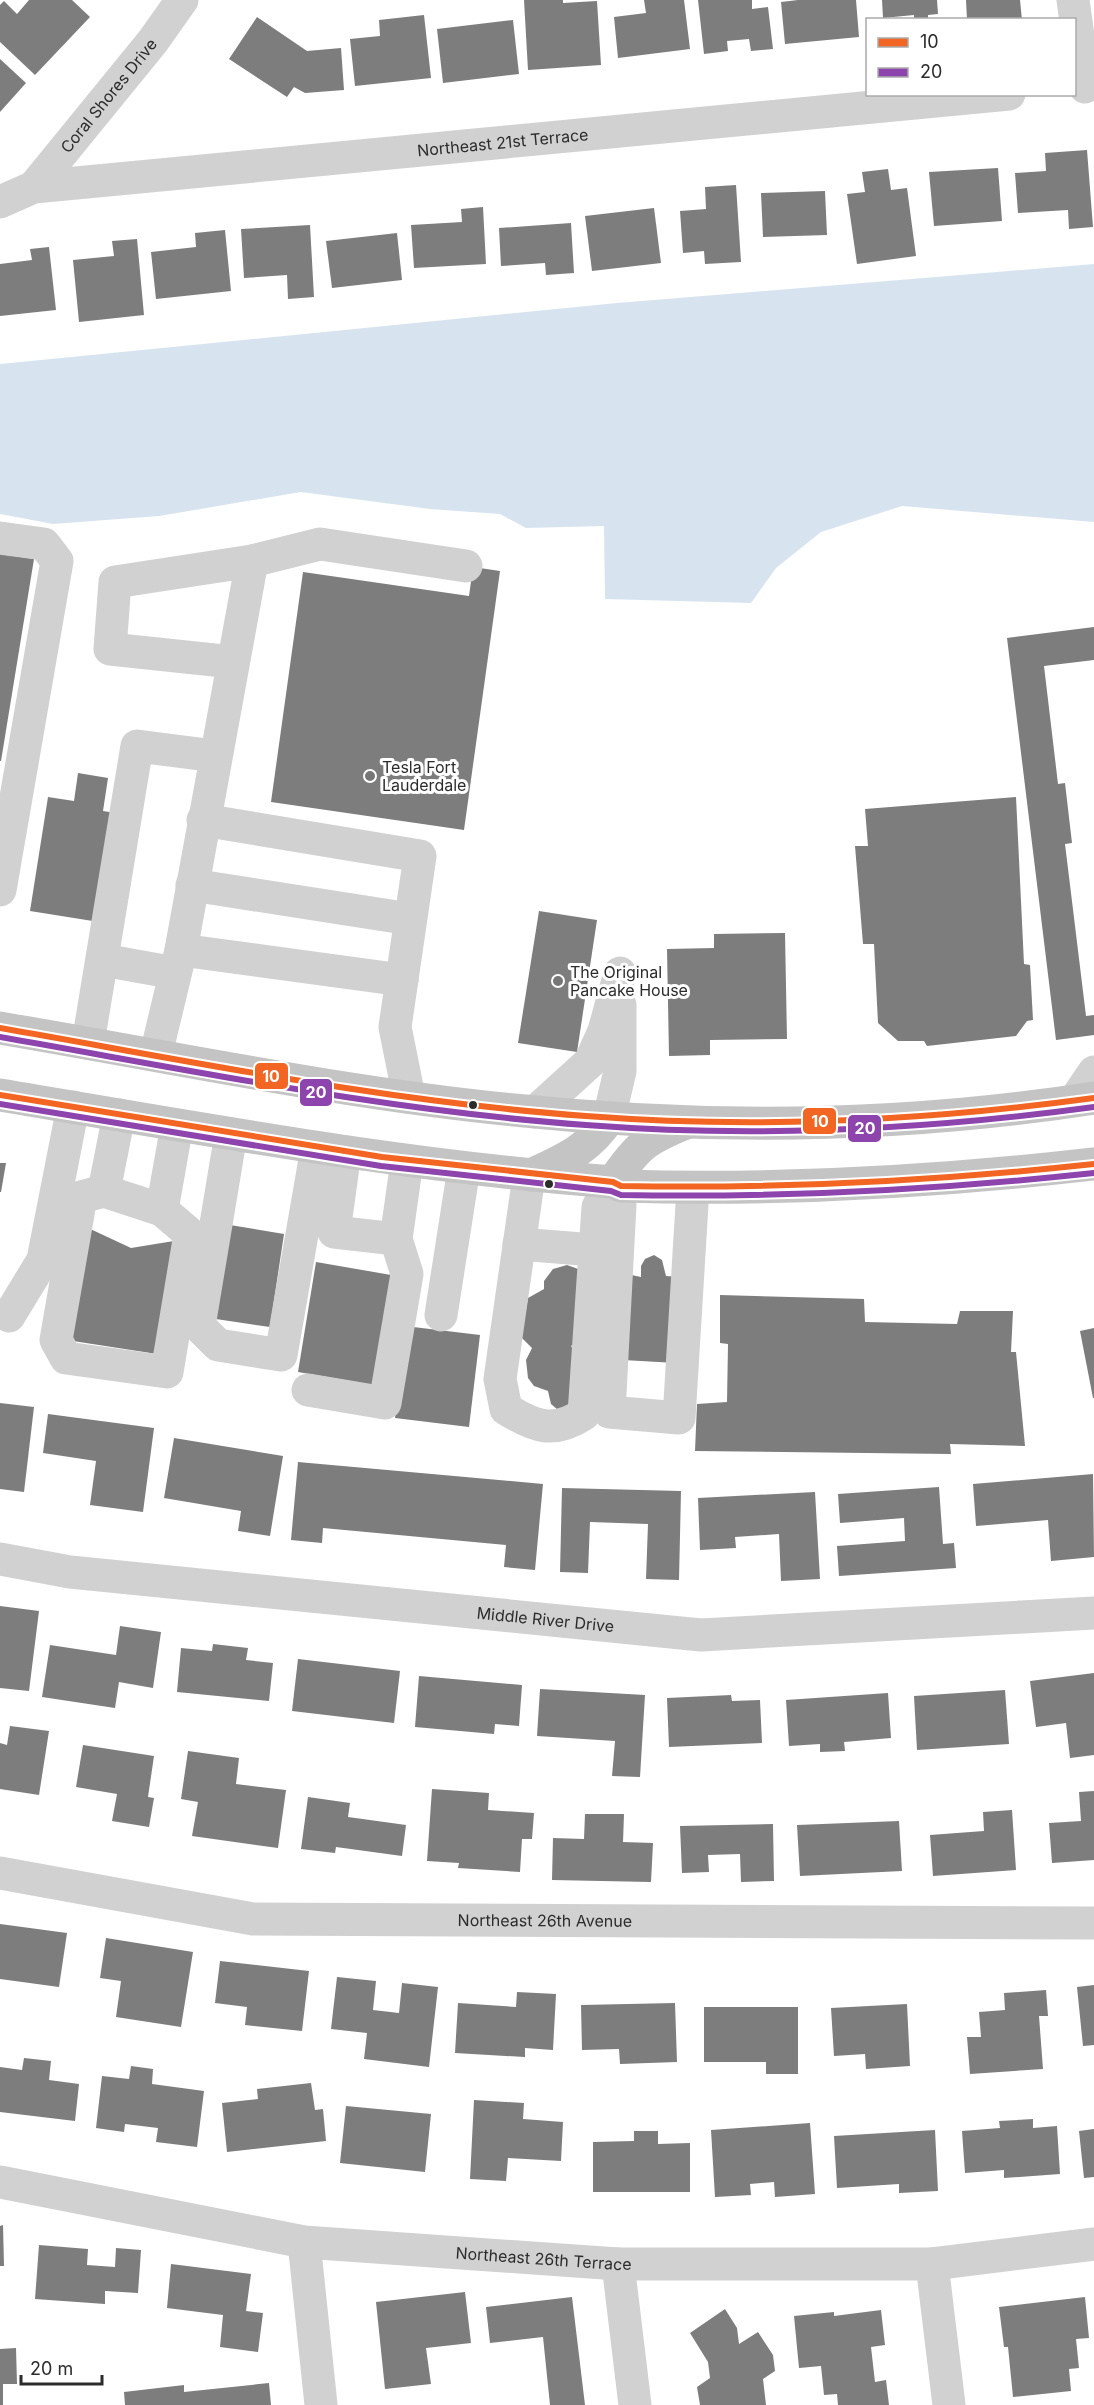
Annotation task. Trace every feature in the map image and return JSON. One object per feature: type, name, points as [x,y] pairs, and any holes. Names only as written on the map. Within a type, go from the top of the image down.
[{"type":"main road","points":[[0,1028],[409,1097],[609,1118],[691,1122],[886,1119],[984,1112],[1084,1099]]},
{"type":"main road","points":[[0,1095],[407,1161],[617,1184],[693,1188],[858,1185],[981,1177],[1094,1164]]},
{"type":"main road","points":[[529,1176],[574,1155],[598,1136],[609,1118]]},
{"type":"main road","points":[[617,1184],[633,1153],[653,1136],[691,1122]]},
{"type":"street","name":"Coral Shores Drive","points":[[34,187],[153,41],[182,0]]},
{"type":"street","points":[[1074,0],[1084,87]]},
{"type":"street","name":"Northeast 21st Terrace","points":[[0,202],[34,187],[988,96]]},
{"type":"street","points":[[0,538],[44,544],[57,561],[0,890]]},
{"type":"street","points":[[233,662],[110,649],[115,582],[252,561],[320,544],[466,566]]},
{"type":"street","points":[[156,1054],[178,961],[252,561]]},
{"type":"street","points":[[88,1043],[137,746],[215,756]]},
{"type":"street","points":[[203,820],[420,856],[395,1027],[409,1097]]},
{"type":"street","points":[[192,885],[410,919]]},
{"type":"street","points":[[103,960],[178,961],[402,980]]},
{"type":"street","points":[[536,1112],[590,1062],[604,1031],[620,973],[620,1071],[609,1118]]},
{"type":"street","points":[[1084,1099],[1094,1072]]},
{"type":"street","points":[[9,1316],[43,1260],[73,1107]]},
{"type":"street","points":[[104,1191],[119,1115]]},
{"type":"street","points":[[162,1210],[177,1125]]},
{"type":"street","points":[[231,1134],[199,1326],[218,1345],[282,1355],[331,1150]]},
{"type":"street","points":[[331,1150],[334,1232],[396,1239]]},
{"type":"street","points":[[308,1390],[385,1403],[407,1274],[396,1239],[407,1161]]},
{"type":"street","points":[[441,1315],[464,1168]]},
{"type":"street","points":[[529,1176],[500,1380],[507,1409],[531,1424],[567,1425],[584,1414],[598,1207],[617,1184]]},
{"type":"street","points":[[617,1184],[609,1412],[679,1418],[693,1188]]},
{"type":"street","points":[[104,1191],[162,1210],[190,1234],[167,1372],[66,1358],[56,1340],[81,1197],[104,1191]]},
{"type":"street","points":[[519,1244],[594,1250]]},
{"type":"street","name":"Middle River Drive","points":[[0,1559],[70,1572],[701,1635],[1094,1613]]},
{"type":"street","name":"Northeast 26th Avenue","points":[[0,1873],[253,1919],[1094,1923]]},
{"type":"street","name":"Northeast 26th Terrace","points":[[0,2182],[304,2242],[618,2264],[932,2264],[1094,2244]]},
{"type":"street","points":[[304,2242],[321,2405]]},
{"type":"street","points":[[618,2264],[635,2405]]},
{"type":"street","points":[[932,2264],[949,2405]]},
{"type":"shaded area","points":[[1094,264],[1094,522],[902,506],[821,532],[776,568],[751,603],[605,599],[604,526],[526,528],[500,514],[430,509],[301,492],[159,516],[53,524],[0,514],[0,364],[617,303]]},
{"type":"building","points":[[29,0],[72,0],[90,17],[35,75],[0,42],[0,5],[4,1],[17,14]]},
{"type":"building","points":[[524,0],[563,0],[563,3],[597,1],[601,65],[528,70]]},
{"type":"building","points":[[644,0],[684,0],[690,49],[618,58],[614,17],[646,13]]},
{"type":"building","points":[[698,0],[752,0],[752,9],[768,7],[773,49],[751,51],[749,39],[727,41],[728,51],[704,54]]},
{"type":"building","points":[[856,0],[859,37],[785,44],[781,2]]},
{"type":"building","points":[[882,0],[937,0],[938,14],[928,15],[928,18],[914,18],[914,15],[883,18]]},
{"type":"building","points":[[966,0],[1020,0],[1022,18],[967,18]]},
{"type":"building","points":[[424,15],[431,78],[355,86],[350,39],[380,36],[379,20]]},
{"type":"building","points":[[257,17],[307,51],[341,48],[344,90],[305,93],[294,87],[287,97],[229,59]]},
{"type":"building","points":[[513,20],[519,74],[443,83],[437,29]]},
{"type":"building","points":[[0,59],[26,83],[0,112]]},
{"type":"building","points":[[1087,150],[1093,227],[1069,229],[1068,210],[1018,213],[1015,173],[1046,171],[1045,153]]},
{"type":"building","points":[[998,168],[1002,221],[934,226],[929,172]]},
{"type":"building","points":[[888,169],[891,190],[907,188],[916,256],[857,264],[847,194],[865,192],[862,172]]},
{"type":"building","points":[[736,185],[741,262],[705,264],[704,251],[683,253],[680,211],[706,209],[705,187]]},
{"type":"building","points":[[825,191],[827,235],[763,237],[761,193]]},
{"type":"building","points":[[483,207],[486,264],[414,268],[411,225],[462,222],[461,209]]},
{"type":"building","points":[[654,208],[661,263],[592,271],[585,216]]},
{"type":"building","points":[[571,223],[574,273],[546,275],[545,263],[501,266],[499,228]]},
{"type":"building","points":[[310,225],[314,297],[288,299],[287,275],[244,278],[241,229]]},
{"type":"building","points":[[225,230],[231,291],[156,299],[151,252],[196,247],[195,233]]},
{"type":"building","points":[[397,233],[402,280],[332,288],[326,241]]},
{"type":"building","points":[[137,239],[144,315],[79,322],[73,260],[114,256],[112,241]]},
{"type":"building","points":[[49,247],[56,310],[0,316],[0,264],[32,260],[30,249]]},
{"type":"building","points":[[0,554],[34,559],[1,761],[0,761]]},
{"type":"building","points":[[473,567],[500,571],[464,830],[271,802],[303,572],[469,596]]},
{"type":"building","points":[[1094,627],[1094,660],[1044,666],[1058,784],[1065,783],[1072,843],[1065,844],[1086,1016],[1094,1015],[1094,1035],[1056,1040],[1007,638]]},
{"type":"building","points":[[78,773],[108,778],[103,811],[116,813],[99,922],[30,911],[48,797],[74,801]]},
{"type":"building","points":[[1016,797],[1024,964],[1030,965],[1033,1020],[1027,1021],[1016,1036],[927,1046],[924,1041],[898,1041],[878,1023],[874,944],[863,944],[855,846],[868,846],[865,809]]},
{"type":"building","name":"The Original Pancake House","points":[[539,911],[597,920],[577,1052],[518,1043]]},
{"type":"building","points":[[785,933],[787,1039],[710,1040],[710,1055],[669,1056],[667,949],[714,948],[714,934]]},
{"type":"building","points":[[0,1163],[6,1163],[1,1192],[0,1192]]},
{"type":"building","points":[[230,1225],[284,1234],[270,1327],[216,1319]]},
{"type":"building","points":[[86,1227],[131,1248],[180,1240],[157,1354],[73,1341],[66,1333]]},
{"type":"building","points":[[654,1255],[662,1260],[666,1276],[680,1277],[676,1363],[623,1360],[627,1274],[641,1277],[641,1266],[645,1259]]},
{"type":"building","points":[[316,1262],[397,1276],[379,1386],[298,1372]]},
{"type":"building","points":[[567,1265],[581,1270],[575,1343],[571,1346],[574,1351],[576,1403],[558,1410],[551,1404],[548,1391],[534,1386],[528,1378],[526,1360],[532,1348],[521,1337],[528,1298],[544,1289],[544,1281],[553,1269]]},
{"type":"building","points":[[720,1295],[864,1299],[865,1322],[957,1324],[960,1311],[1013,1311],[1011,1352],[1016,1352],[1025,1446],[950,1444],[951,1454],[695,1451],[697,1404],[727,1402],[728,1344],[720,1343]]},
{"type":"building","points":[[405,1326],[480,1335],[469,1427],[395,1418]]},
{"type":"building","points":[[1094,1328],[1094,1398],[1093,1398],[1080,1331]]},
{"type":"building","points":[[0,1403],[34,1407],[24,1492],[0,1489]]},
{"type":"building","points":[[48,1414],[154,1428],[143,1512],[90,1505],[96,1461],[43,1453]]},
{"type":"building","points":[[174,1438],[283,1456],[270,1536],[238,1531],[241,1511],[164,1498]]},
{"type":"building","points":[[298,1462],[543,1484],[535,1570],[504,1567],[506,1545],[323,1528],[322,1543],[291,1540]]},
{"type":"building","points":[[1093,1474],[1094,1557],[1051,1561],[1048,1520],[976,1526],[973,1484]]},
{"type":"building","points":[[939,1487],[943,1544],[954,1543],[956,1568],[839,1576],[837,1546],[905,1541],[904,1518],[840,1523],[838,1494]]},
{"type":"building","points":[[562,1488],[681,1491],[679,1580],[646,1579],[648,1524],[590,1522],[588,1573],[560,1572]]},
{"type":"building","points":[[815,1492],[820,1579],[781,1581],[779,1534],[735,1537],[736,1548],[700,1550],[698,1498]]},
{"type":"building","points":[[0,1606],[39,1611],[29,1691],[0,1688]]},
{"type":"building","points":[[120,1626],[161,1632],[153,1688],[119,1682],[115,1708],[42,1697],[50,1645],[116,1655]]},
{"type":"building","points":[[213,1644],[248,1648],[246,1660],[273,1663],[269,1701],[177,1692],[181,1648],[212,1651]]},
{"type":"building","points":[[298,1659],[400,1671],[394,1723],[292,1711]]},
{"type":"building","points":[[1094,1673],[1094,1755],[1070,1758],[1066,1723],[1036,1727],[1030,1681]]},
{"type":"building","points":[[419,1676],[522,1685],[519,1726],[495,1724],[494,1734],[415,1727]]},
{"type":"building","points":[[540,1689],[645,1695],[640,1777],[612,1776],[615,1741],[537,1736]]},
{"type":"building","points":[[1005,1690],[1009,1744],[917,1750],[914,1696]]},
{"type":"building","points":[[888,1693],[891,1738],[844,1742],[845,1751],[820,1752],[820,1744],[789,1746],[786,1700]]},
{"type":"building","points":[[731,1695],[732,1701],[760,1700],[762,1743],[669,1747],[667,1698]]},
{"type":"building","points":[[10,1726],[49,1731],[39,1795],[0,1789],[0,1743],[7,1745]]},
{"type":"building","points":[[83,1745],[154,1756],[148,1797],[154,1798],[149,1827],[112,1821],[117,1794],[76,1787]]},
{"type":"building","points":[[188,1751],[239,1758],[236,1784],[286,1790],[278,1848],[192,1836],[198,1802],[181,1799]]},
{"type":"building","points":[[432,1789],[489,1793],[488,1810],[534,1813],[532,1839],[522,1839],[520,1872],[458,1868],[459,1863],[427,1861]]},
{"type":"building","points":[[1094,1791],[1094,1860],[1052,1863],[1049,1823],[1081,1821],[1079,1792]]},
{"type":"building","points":[[308,1797],[350,1803],[348,1817],[406,1825],[402,1856],[336,1847],[335,1853],[301,1849]]},
{"type":"building","points":[[1012,1810],[1016,1870],[933,1876],[930,1835],[984,1831],[983,1812]]},
{"type":"building","points":[[585,1814],[624,1814],[623,1842],[653,1843],[651,1882],[552,1880],[553,1838],[584,1839]]},
{"type":"building","points":[[899,1821],[902,1871],[800,1876],[797,1825]]},
{"type":"building","points":[[773,1824],[774,1881],[741,1882],[740,1854],[708,1855],[709,1872],[682,1873],[680,1826]]},
{"type":"building","points":[[0,1924],[67,1933],[59,1987],[0,1979]]},
{"type":"building","points":[[106,1938],[193,1952],[181,2027],[116,2017],[121,1981],[100,1978]]},
{"type":"building","points":[[220,1961],[309,1971],[302,2031],[245,2025],[247,2007],[215,2003]]},
{"type":"building","points":[[337,1977],[376,1981],[373,2010],[399,2013],[402,1983],[438,1987],[429,2067],[364,2059],[367,2033],[331,2029]]},
{"type":"building","points":[[1094,1985],[1094,2045],[1083,2046],[1077,1987]]},
{"type":"building","points":[[1046,1990],[1048,2016],[1039,2016],[1043,2069],[970,2074],[967,2037],[981,2037],[979,2012],[1005,2010],[1004,1993]]},
{"type":"building","points":[[517,1992],[556,1994],[553,2050],[525,2048],[525,2057],[455,2053],[458,2003],[516,2007]]},
{"type":"building","points":[[675,2003],[677,2062],[620,2064],[619,2049],[582,2050],[581,2005]]},
{"type":"building","points":[[907,2004],[910,2066],[866,2069],[865,2054],[834,2056],[831,2008]]},
{"type":"building","points":[[704,2007],[798,2007],[798,2074],[766,2074],[766,2062],[704,2062]]},
{"type":"building","points":[[24,2058],[51,2061],[49,2080],[79,2084],[75,2121],[0,2112],[0,2067],[22,2070]]},
{"type":"building","points":[[131,2066],[153,2069],[152,2084],[204,2091],[197,2147],[156,2142],[158,2128],[125,2124],[124,2132],[96,2128],[102,2076],[129,2079]]},
{"type":"building","points":[[311,2083],[315,2110],[323,2109],[326,2141],[227,2152],[222,2103],[258,2099],[257,2089]]},
{"type":"building","points":[[474,2100],[524,2103],[523,2119],[563,2122],[561,2161],[508,2158],[506,2181],[470,2179]]},
{"type":"building","points":[[346,2106],[431,2114],[425,2172],[340,2163]]},
{"type":"building","points":[[1033,2119],[1033,2128],[1057,2126],[1060,2174],[1004,2178],[1004,2170],[965,2173],[962,2131],[1000,2128],[999,2121]]},
{"type":"building","points":[[810,2123],[815,2194],[775,2197],[774,2182],[750,2184],[751,2195],[715,2197],[711,2130]]},
{"type":"building","points":[[1094,2129],[1094,2177],[1084,2178],[1079,2131]]},
{"type":"building","points":[[935,2130],[938,2191],[899,2193],[899,2184],[837,2188],[834,2136]]},
{"type":"building","points":[[634,2131],[658,2131],[658,2144],[690,2143],[690,2192],[593,2192],[593,2142],[634,2141]]},
{"type":"building","points":[[3,2225],[4,2266],[0,2266],[0,2226]]},
{"type":"building","points":[[39,2245],[88,2249],[87,2265],[115,2267],[116,2248],[141,2250],[138,2293],[105,2291],[105,2304],[35,2299]]},
{"type":"building","points":[[171,2264],[251,2274],[246,2311],[263,2313],[258,2352],[220,2347],[223,2315],[167,2308]]},
{"type":"building","points":[[465,2292],[471,2343],[426,2348],[431,2384],[385,2389],[376,2302]]},
{"type":"building","points":[[572,2297],[585,2405],[550,2405],[543,2337],[490,2343],[486,2307]]},
{"type":"building","points":[[1085,2297],[1089,2338],[1076,2339],[1079,2368],[1069,2369],[1071,2391],[1013,2397],[1008,2347],[1004,2347],[999,2307]]},
{"type":"building","points":[[725,2309],[737,2328],[739,2344],[758,2332],[773,2355],[775,2371],[763,2379],[766,2405],[700,2405],[697,2387],[710,2378],[708,2362],[690,2333]]},
{"type":"building","points":[[881,2310],[885,2345],[871,2347],[875,2382],[886,2380],[889,2405],[838,2405],[837,2394],[824,2395],[821,2366],[799,2368],[794,2316],[834,2312],[834,2316]]},
{"type":"building","points":[[16,2348],[17,2384],[3,2384],[3,2405],[0,2405],[0,2349]]},
{"type":"building","points":[[269,2383],[271,2405],[125,2405],[124,2392],[184,2385],[184,2392]]},
{"type":"transit line","name":"10","points":[[0,1028],[365,1091],[512,1110],[586,1116],[713,1122],[840,1120],[967,1112],[1094,1098]]},
{"type":"transit line","name":"20","points":[[0,1037],[365,1100],[512,1119],[586,1125],[713,1131],[840,1130],[967,1121],[1094,1107]]},
{"type":"transit line","name":"10","points":[[0,1095],[382,1157],[613,1182],[621,1186],[798,1185],[976,1175],[1094,1164]]},
{"type":"transit line","name":"20","points":[[0,1104],[381,1166],[611,1191],[621,1195],[858,1192],[1094,1173]]},
{"type":"place","name":"Tesla Fort Lauderdale","points":[[370,776]]},
{"type":"place","name":"The Original Pancake House","points":[[558,981]]}]
